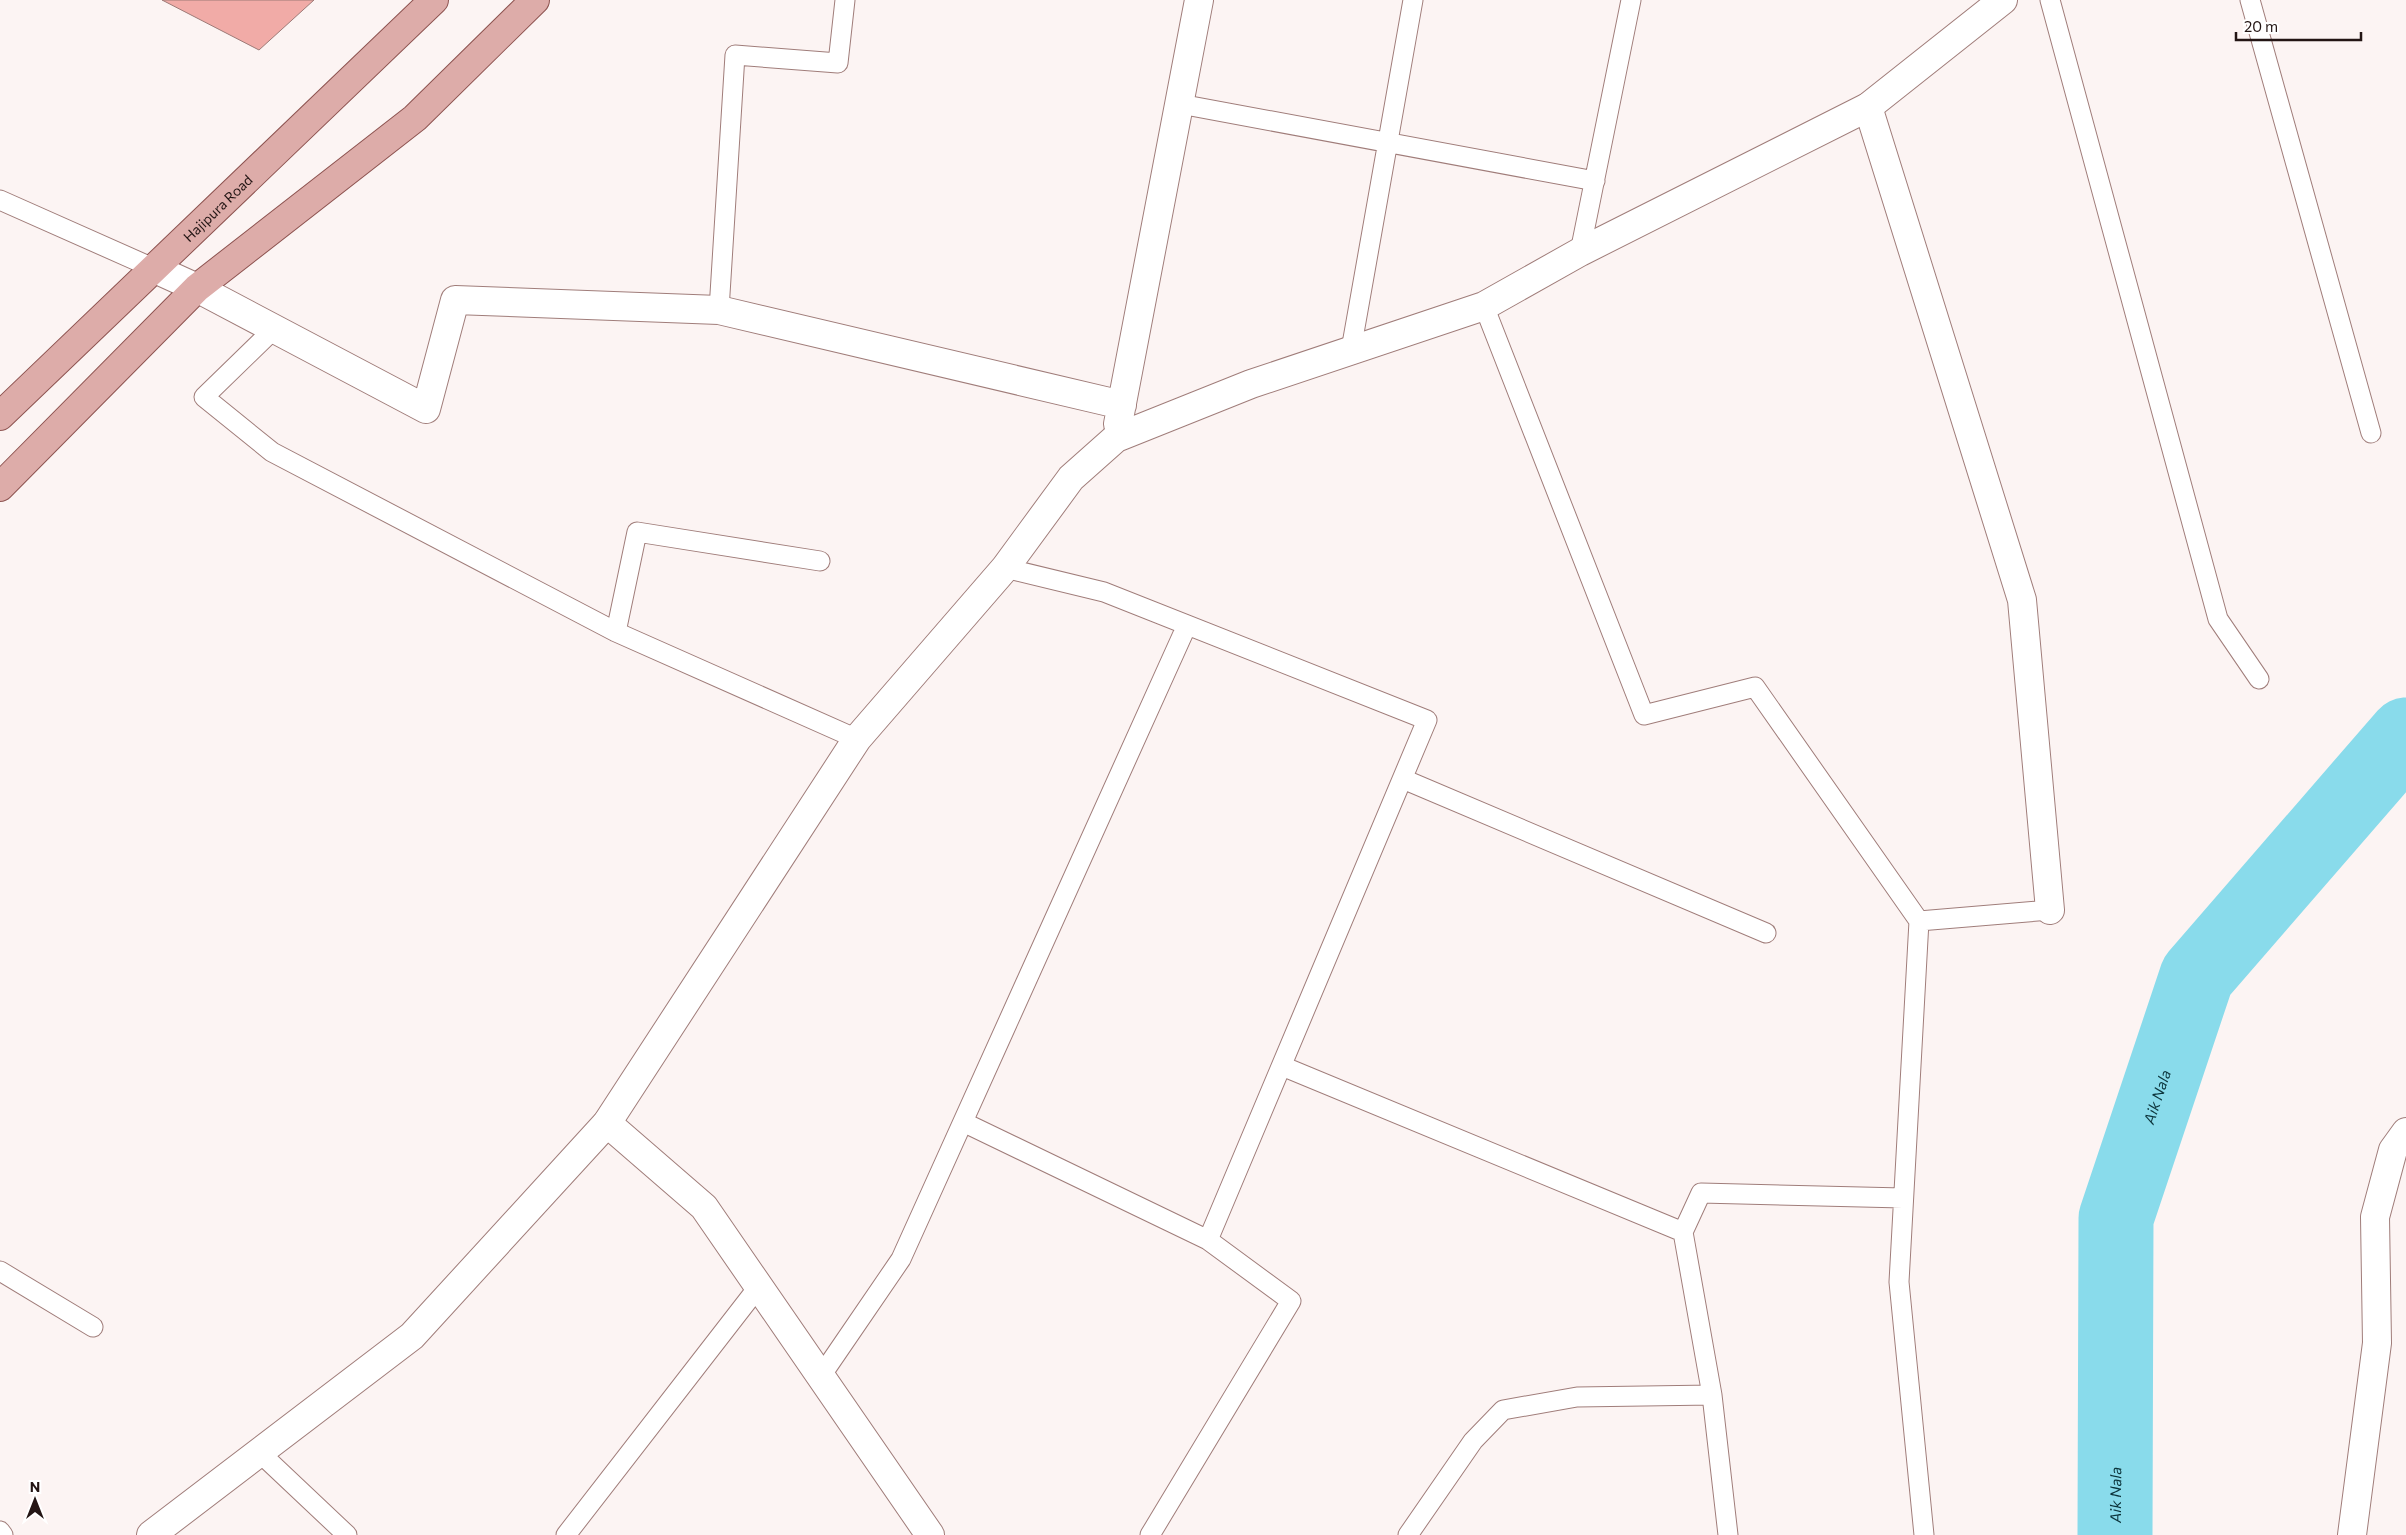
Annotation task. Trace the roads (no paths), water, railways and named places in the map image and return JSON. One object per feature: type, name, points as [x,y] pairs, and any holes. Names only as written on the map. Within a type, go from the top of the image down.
[{"type":"main road","name":"Hajipura Road","points":[[0,416],[434,0]]},
{"type":"main road","points":[[0,487],[197,288],[415,118],[536,0]]},
{"type":"street","points":[[1116,438],[1199,0]]},
{"type":"street","points":[[151,1535],[412,1336],[607,1123],[857,739],[1005,568],[1070,478],[1116,438],[1251,384],[1484,306],[1580,252],[1868,107],[2003,0]]},
{"type":"street","points":[[1868,107],[2022,600],[2050,910]]},
{"type":"street","points":[[153,268],[197,288],[426,409],[455,300],[720,310],[1122,405]]},
{"type":"street","points":[[607,1123],[704,1207],[930,1535]]},
{"type":"street","points":[[2352,1535],[2377,1343],[2375,1217],[2393,1150],[2406,1132]]},
{"type":"lane","points":[[720,310],[735,55],[838,64],[845,0]]},
{"type":"lane","points":[[1351,350],[1413,0]]},
{"type":"lane","points":[[1580,252],[1631,0]]},
{"type":"lane","points":[[2050,0],[2218,620],[2259,679]]},
{"type":"lane","points":[[2250,0],[2370,433]]},
{"type":"lane","points":[[1180,104],[1594,181]]},
{"type":"lane","points":[[0,200],[153,268]]},
{"type":"lane","points":[[1484,306],[1644,715],[1755,687],[1919,921],[1899,1282],[1924,1535]]},
{"type":"lane","points":[[274,329],[204,397],[272,452],[616,632],[857,739]]},
{"type":"lane","points":[[616,632],[637,532],[820,561]]},
{"type":"lane","points":[[1005,568],[1104,592],[1428,720],[1208,1240]]},
{"type":"lane","points":[[821,1376],[901,1259],[1187,625]]},
{"type":"lane","points":[[1403,779],[1766,933]]},
{"type":"lane","points":[[1919,921],[2050,910]]},
{"type":"lane","points":[[1282,1066],[1683,1232]]},
{"type":"lane","points":[[963,1122],[1208,1240],[1291,1301],[1150,1535]]},
{"type":"lane","points":[[1728,1535],[1712,1395],[1683,1232],[1701,1193],[1903,1198]]},
{"type":"lane","points":[[0,1271],[93,1327]]},
{"type":"lane","points":[[566,1535],[759,1286]]},
{"type":"lane","points":[[1408,1535],[1473,1441],[1502,1410],[1577,1397],[1712,1395]]},
{"type":"lane","points":[[259,1452],[347,1535]]},
{"type":"lane","points":[[0,1531],[3,1535]]},
{"type":"waterway","name":"Aik Nala","points":[[2115,1535],[2116,1218],[2197,976],[2406,735]]}]
